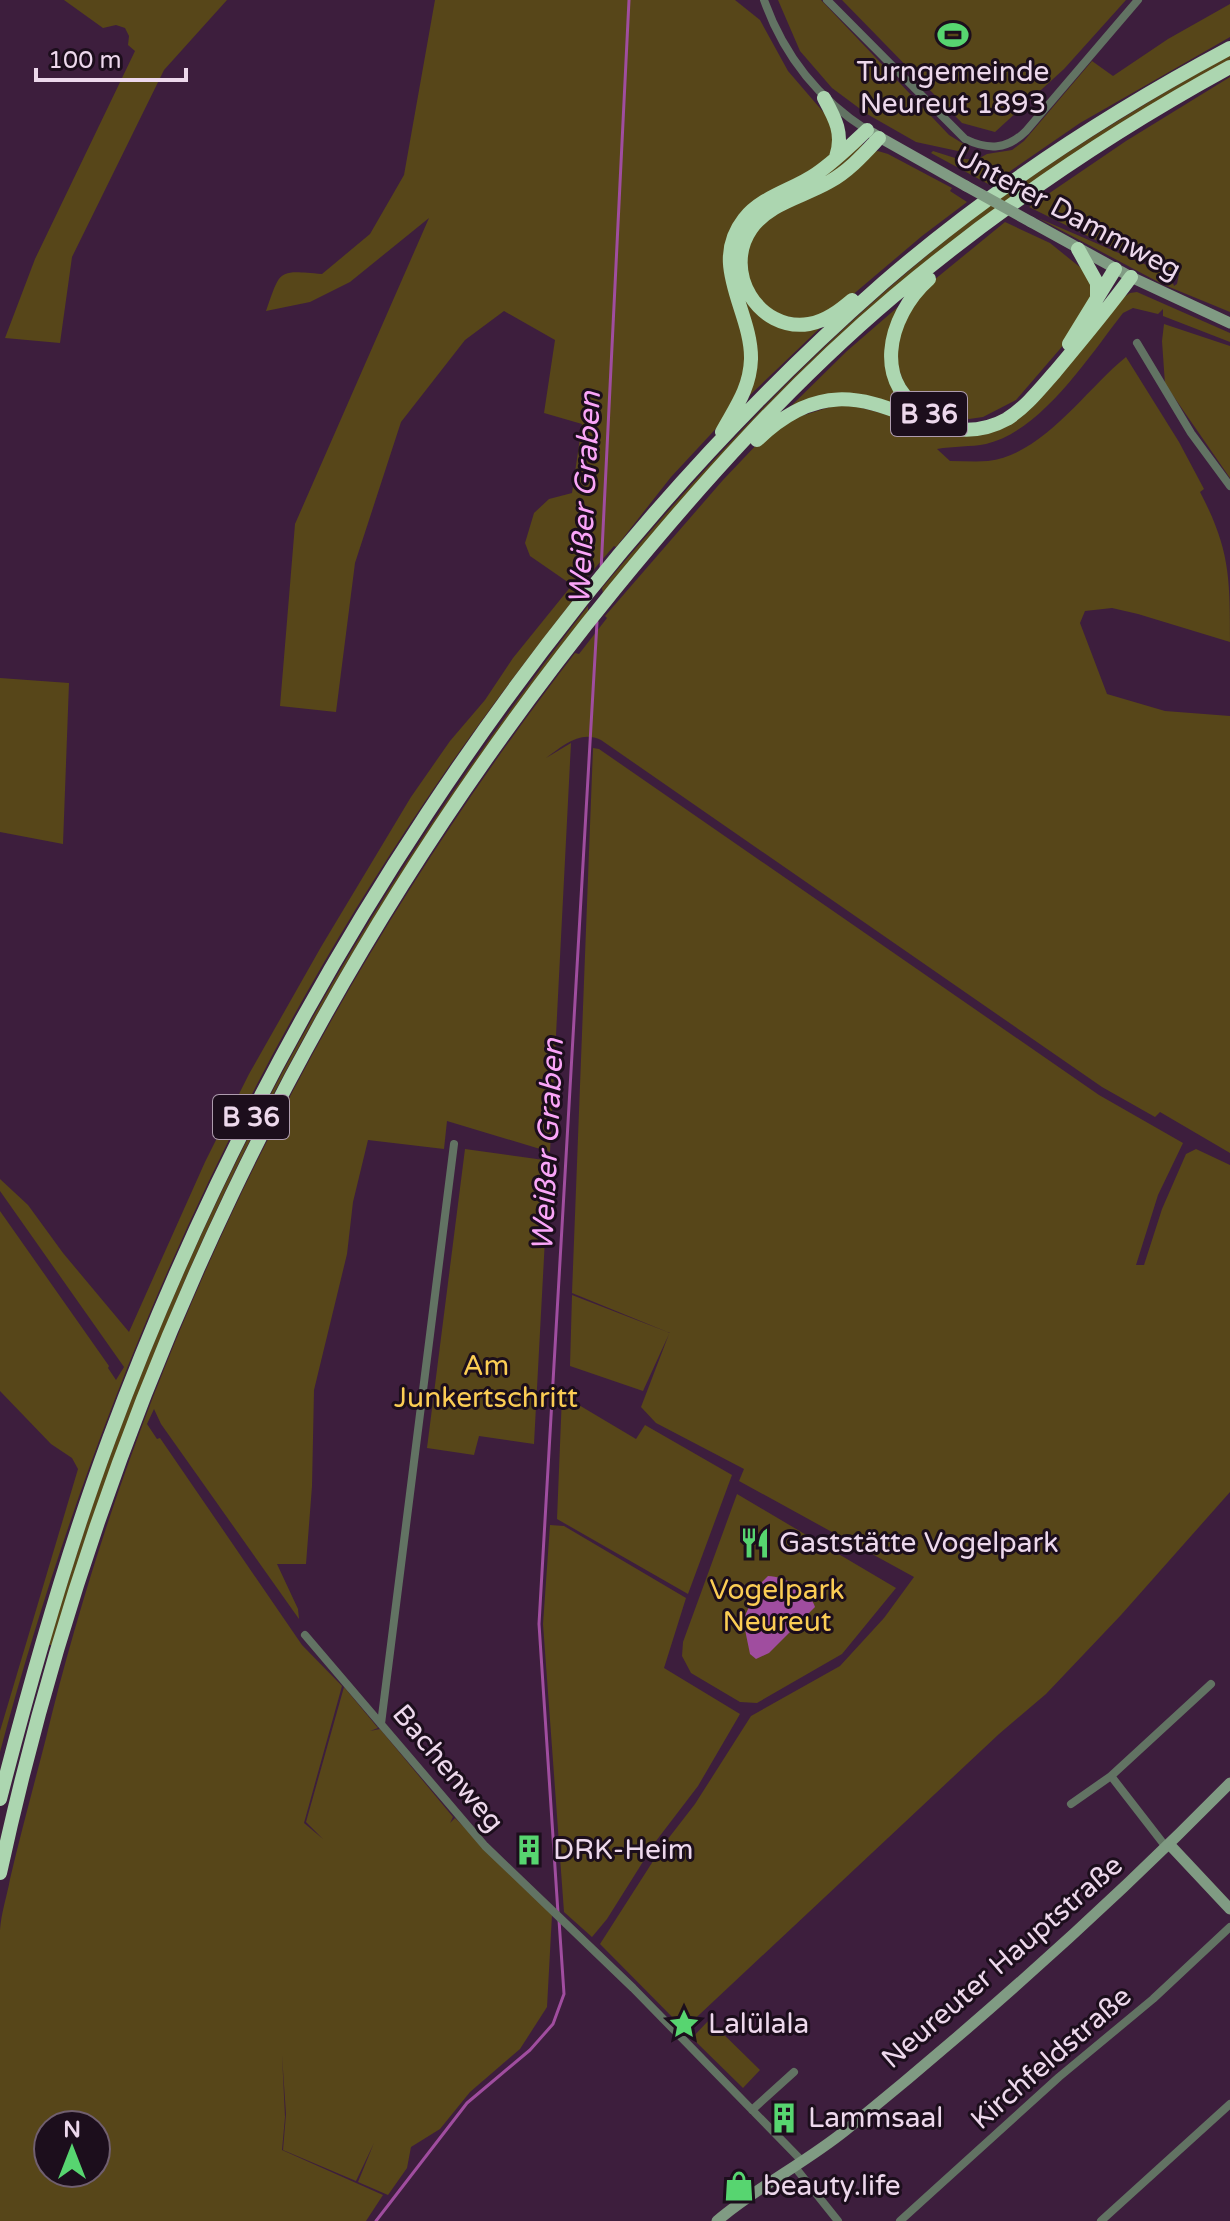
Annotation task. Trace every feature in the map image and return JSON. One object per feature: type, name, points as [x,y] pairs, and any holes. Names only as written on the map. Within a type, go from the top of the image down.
[{"type":"highway","name":"B 36","points":[[0,1799],[48,1622],[97,1472],[138,1366],[213,1194],[310,1007],[396,863],[491,723],[588,594],[714,448],[774,385],[886,281],[947,231],[1057,152],[1159,87],[1230,48]]},
{"type":"highway","name":"B 36","points":[[0,1873],[43,1701],[107,1492],[157,1363],[222,1214],[299,1061],[382,918],[494,746],[588,622],[713,474],[829,355],[891,298],[1071,162],[1141,117],[1230,67]]},
{"type":"highway","points":[[824,98],[839,131],[836,157]]},
{"type":"highway","points":[[873,134],[838,177],[764,215],[745,239],[740,263],[745,287],[759,307],[776,319],[793,324],[812,323],[830,316],[867,288],[886,281]]},
{"type":"highway","name":"B 36","points":[[714,448],[740,404],[751,362],[749,339],[729,276],[729,256],[735,234],[744,218],[759,204],[808,179],[873,134]]},
{"type":"highway","name":"B 36","points":[[974,233],[961,251],[918,288],[893,329],[891,359],[896,381],[909,400],[926,413],[951,422],[972,423],[1007,411],[1030,390],[1070,342],[1115,269]]},
{"type":"highway","points":[[1078,249],[1097,283],[1097,298]]},
{"type":"highway","points":[[713,474],[734,463],[783,417],[804,406],[829,399],[872,402],[951,429],[983,427],[1006,419],[1035,394],[1131,277]]},
{"type":"street","name":"Unterer Dammweg","points":[[764,0],[784,46],[808,81],[824,98],[873,134],[1115,269],[1230,323]]},
{"type":"street","points":[[827,0],[965,139],[978,145],[997,147],[1012,143],[1026,131],[1138,0]]},
{"type":"street","points":[[1137,343],[1191,433],[1230,486]]},
{"type":"street","points":[[381,1724],[454,1144]]},
{"type":"street","name":"Bachenweg","points":[[305,1635],[485,1846],[565,1920],[752,2110],[798,2164],[838,2221]]},
{"type":"street","points":[[1071,1804],[1111,1776],[1211,1684]]},
{"type":"street","points":[[1111,1776],[1167,1845],[1230,1909]]},
{"type":"street","name":"Neureuter Hauptstraße","points":[[717,2221],[872,2108],[1103,1909],[1230,1783]]},
{"type":"street","name":"Kirchfeldstraße","points":[[900,2221],[1067,2070],[1153,1999],[1230,1927]]},
{"type":"street","points":[[752,2110],[794,2072]]},
{"type":"street","points":[[1101,2221],[1230,2104]]},
{"type":"green space","points":[[64,0],[227,0],[164,70],[72,257],[60,343],[5,338],[35,259],[135,51],[128,45],[129,36],[125,28],[116,25],[103,28]]},
{"type":"green space","points":[[435,0],[735,0],[760,20],[788,71],[831,121],[837,135],[828,161],[744,213],[745,378],[723,421],[671,477],[616,547],[583,582],[585,585],[502,692],[424,803],[353,913],[288,1026],[228,1142],[122,1380],[36,1627],[0,1752],[0,1731],[78,1469],[72,1458],[51,1444],[0,1391],[0,1211],[116,1380],[124,1367],[0,1191],[0,1179],[28,1205],[63,1253],[129,1332],[205,1162],[249,1074],[321,947],[411,797],[513,658],[572,585],[530,556],[525,543],[534,513],[549,499],[572,493],[582,424],[544,413],[555,340],[504,311],[465,340],[401,422],[355,563],[336,712],[280,706],[295,524],[429,218],[350,282],[310,302],[266,311],[283,275],[296,272],[322,274],[370,234],[404,175]]},
{"type":"green space","points":[[778,0],[821,0],[949,135],[970,148],[967,153],[916,142],[867,114],[832,88],[800,51]]},
{"type":"green space","name":"Turngemeinde Neureut 1893","points":[[842,0],[1126,0],[1064,69],[995,132],[962,123]]},
{"type":"green space","points":[[1230,4],[1230,37],[1080,123],[990,185],[931,153],[976,160],[987,154],[1012,150],[1024,141],[1092,61],[1113,76],[1168,39]]},
{"type":"green space","points":[[1230,54],[1230,60],[1145,109],[1023,189],[906,278],[603,594],[602,588],[733,439],[826,346],[923,258],[975,217],[1068,152]]},
{"type":"green space","points":[[1230,77],[1230,312],[1162,284],[1038,218],[1170,275],[1174,286],[1179,274],[1102,243],[1029,207],[1126,141]]},
{"type":"green space","points":[[863,144],[847,162],[759,215],[743,232],[735,254],[738,282],[745,299],[757,313],[773,323],[794,328],[820,328],[749,396],[755,350],[734,267],[734,251],[739,236],[748,221],[765,206],[814,181]]},
{"type":"green space","points":[[878,151],[952,188],[950,191],[967,202],[837,308],[804,320],[771,313],[749,287],[746,249],[759,225]]},
{"type":"green space","points":[[1005,222],[1050,243],[1081,268],[1091,279],[1093,300],[1066,342],[1016,400],[983,417],[944,417],[919,404],[899,376],[895,341],[923,289]]},
{"type":"green space","points":[[1137,292],[1230,333],[1230,342],[1163,316],[1163,309],[1158,314],[1133,308],[1123,313],[1063,389],[1026,424],[986,444],[937,449],[950,461],[988,461],[1027,447],[1062,419],[1126,357],[1204,489],[1200,492],[1217,530],[1226,564],[1230,642],[1112,608],[1085,611],[1080,623],[1107,694],[1165,711],[1230,716],[1230,1153],[1160,1112],[1155,1117],[1102,1087],[601,740],[579,738],[546,758],[571,743],[550,1152],[447,1121],[444,1149],[368,1140],[353,1202],[347,1254],[314,1390],[312,1486],[306,1564],[277,1564],[298,1609],[299,1619],[161,1424],[154,1409],[147,1424],[157,1439],[160,1438],[302,1645],[342,1686],[304,1823],[323,1839],[306,1822],[344,1687],[378,1728],[370,1731],[380,1729],[453,1817],[450,1823],[455,1818],[552,1915],[547,2007],[520,2049],[470,2092],[440,2129],[411,2147],[407,2168],[388,2195],[358,2182],[374,2143],[356,2181],[283,2150],[286,2114],[282,2055],[285,2117],[282,2150],[383,2195],[366,2221],[0,2221],[1,1924],[46,1738],[86,1592],[134,1448],[190,1306],[254,1168],[324,1033],[402,902],[485,775],[575,653],[579,654],[607,618],[605,616],[761,440],[785,421],[843,403],[933,427],[996,428],[1121,299]]},
{"type":"green space","points":[[899,306],[887,337],[914,410],[886,402],[788,409],[847,351]]},
{"type":"green space","points":[[1164,324],[1230,346],[1230,478],[1165,384]]},
{"type":"green space","points":[[588,606],[588,613],[528,692],[414,855],[361,939],[264,1112],[220,1201],[162,1335],[112,1467],[52,1645],[49,1645],[53,1624],[98,1488],[155,1341],[204,1229],[258,1119],[316,1012],[378,908],[444,805]]},
{"type":"green space","points":[[0,678],[69,683],[63,844],[0,832]]},
{"type":"green space","points":[[593,748],[599,749],[1099,1095],[1183,1143],[1158,1195],[1136,1265],[1144,1265],[1162,1209],[1186,1154],[1196,1149],[1230,1165],[1230,1492],[1046,1694],[999,1734],[684,2029],[600,1944],[751,1716],[840,1666],[884,1618],[914,1577],[739,1481],[744,1469],[656,1423],[641,1407],[669,1334],[643,1391],[570,1366],[572,1295],[670,1333],[572,1293]]},
{"type":"green space","name":"Am Junkertschritt","points":[[465,1149],[544,1160],[549,1164],[534,1444],[479,1436],[474,1455],[427,1448]]},
{"type":"green space","points":[[562,1395],[636,1439],[645,1425],[732,1475],[688,1594],[557,1519]]},
{"type":"green space","name":"Vogelpark Neureut","points":[[737,1494],[896,1588],[842,1654],[757,1703],[740,1702],[691,1673],[682,1656],[683,1642]]},
{"type":"green space","points":[[550,1525],[564,1526],[686,1598],[664,1668],[740,1714],[698,1786],[656,1841],[607,1919],[592,1937],[564,1912],[543,1624]]},
{"type":"green space","points":[[709,2020],[760,2070],[743,2088],[692,2038]]},
{"type":"shaded area","points":[[768,1576],[796,1586],[808,1595],[815,1607],[769,1653],[756,1659],[750,1654],[743,1620],[759,1585]]},
{"type":"waterway","name":"Weißer Graben","points":[[601,571],[629,0]]},
{"type":"waterway","name":"Weißer Graben","points":[[558,1913],[539,1624],[597,622]]},
{"type":"waterway","name":"Weißer Graben","points":[[376,2221],[467,2103],[530,2050],[553,2024],[564,1994],[559,1920]]},
{"type":"place","name":"Turngemeinde Neureut 1893","points":[[953,35]]},
{"type":"place","name":"Gaststätte Vogelpark","points":[[755,1543]]},
{"type":"place","name":"DRK-Heim","points":[[529,1850]]},
{"type":"place","name":"Lalülala","points":[[684,2024]]},
{"type":"place","name":"Lammsaal","points":[[784,2118]]},
{"type":"place","name":"beauty.life","points":[[739,2186]]}]
